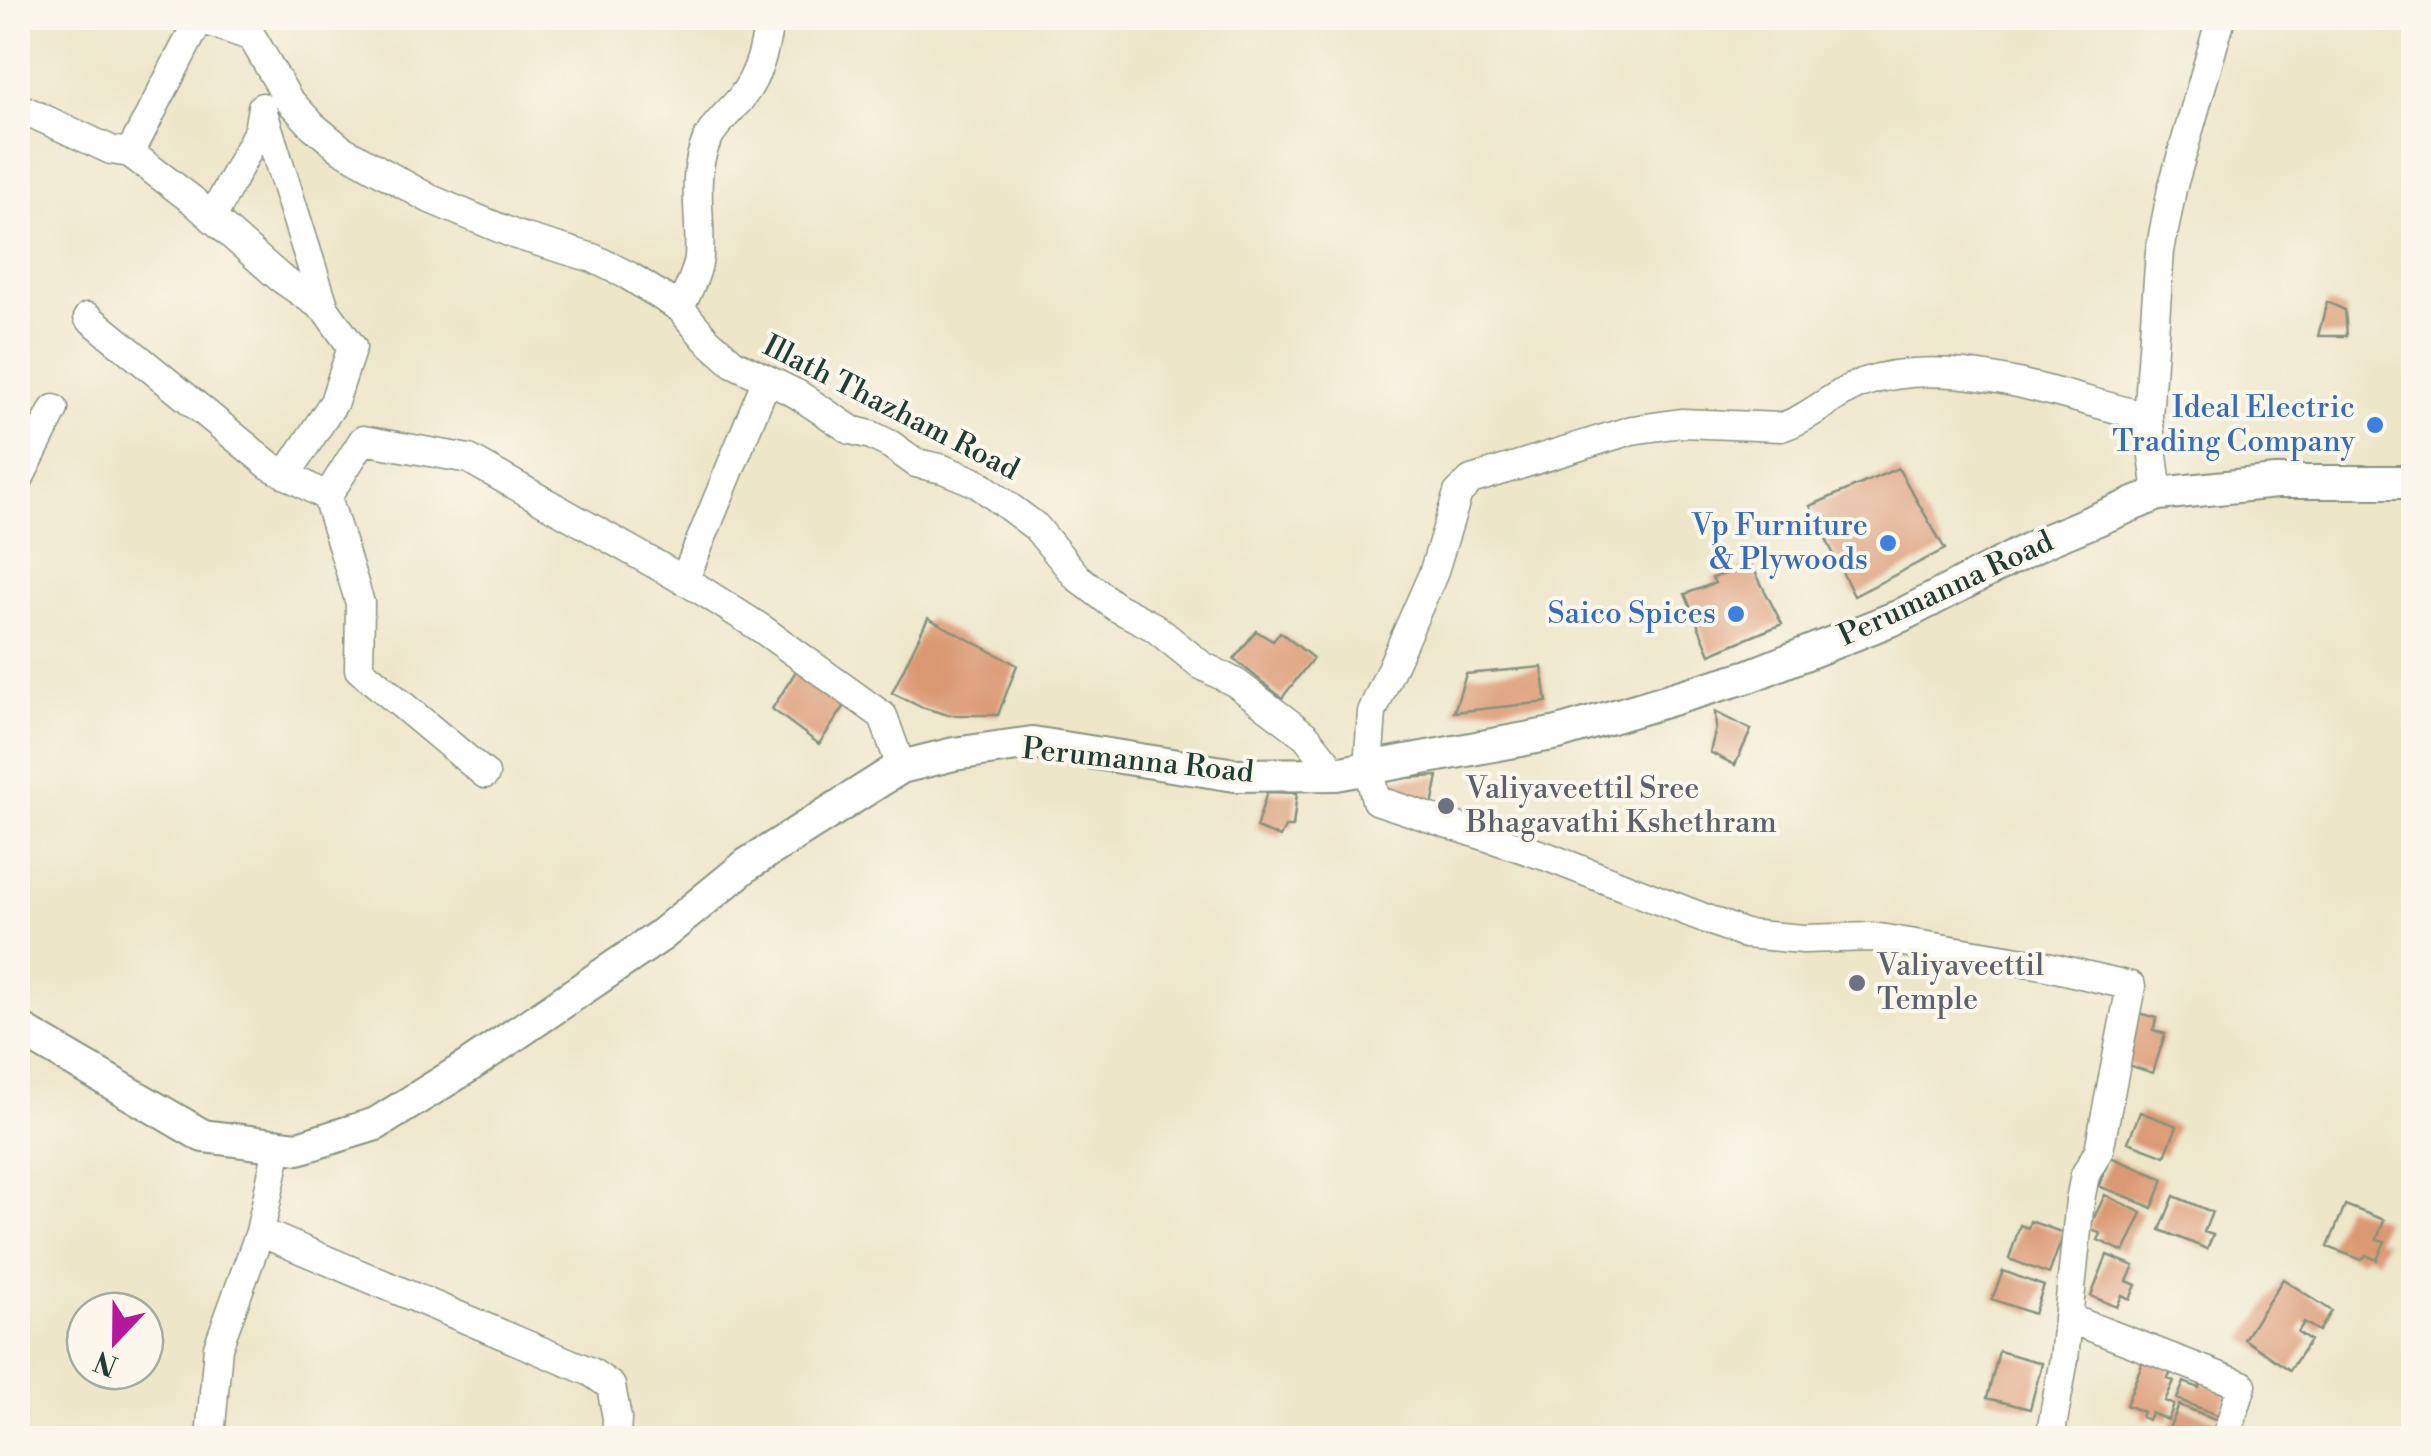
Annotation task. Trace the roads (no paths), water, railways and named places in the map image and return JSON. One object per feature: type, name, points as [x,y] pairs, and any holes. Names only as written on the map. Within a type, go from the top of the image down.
[{"type":"main road","name":"Perumanna Road","points":[[18,1028],[204,1136],[298,1148],[376,1124],[467,1067],[660,936],[748,864],[901,767],[954,754],[1032,743],[1235,776],[1336,774],[1558,734],[1749,676],[1900,616],[2043,542],[2158,494],[2276,482],[2414,482]]},
{"type":"street","points":[[130,154],[199,18]]},
{"type":"street","name":"Illath Thazham Road","points":[[199,18],[252,37],[288,99],[341,149],[430,199],[491,226],[593,258],[662,294],[733,363],[797,394],[851,430],[871,434],[916,463],[977,483],[1002,499],[1050,542],[1077,578],[1116,607],[1154,627],[1201,665],[1236,682],[1306,736],[1336,774]]},
{"type":"street","points":[[680,308],[698,259],[698,172],[707,140],[741,98],[756,72],[765,51],[770,18]]},
{"type":"street","points":[[2158,494],[2148,416],[2160,251],[2172,189],[2221,18]]},
{"type":"street","points":[[212,218],[258,131],[269,67]]},
{"type":"street","points":[[18,107],[111,150],[130,154],[279,277],[326,309]]},
{"type":"street","points":[[262,109],[326,309],[352,347],[334,402],[286,474]]},
{"type":"street","points":[[88,317],[269,465],[327,497],[360,602],[359,669],[485,774]]},
{"type":"street","points":[[2050,1438],[2080,1200],[2085,1174],[2099,1150],[2130,986],[2043,966],[1874,937],[1745,934],[1548,856],[1376,800],[1368,767],[1372,712],[1433,574],[1458,493],[1470,480],[1632,430],[1681,423],[1782,427],[1860,384],[1913,372],[2028,385],[2148,416]]},
{"type":"street","points":[[684,581],[766,381]]},
{"type":"street","points":[[18,482],[54,409]]},
{"type":"street","points":[[327,497],[363,440],[469,458],[762,629],[883,716],[901,767]]},
{"type":"street","points":[[210,1438],[218,1346],[260,1232],[278,1147]]},
{"type":"street","points":[[260,1232],[591,1372],[612,1386],[616,1438]]},
{"type":"street","points":[[2068,1318],[2242,1385],[2226,1438]]},
{"type":"place","name":"Ideal Electric Trading Company","points":[[2375,425]]},
{"type":"place","name":"Vp Furniture & Plywoods","points":[[1888,543]]},
{"type":"place","name":"Saico Spices","points":[[1736,614]]},
{"type":"place","name":"Valiyaveettil Sree Bhagavathi Kshethram","points":[[1446,806]]},
{"type":"place","name":"Valiyaveettil Temple","points":[[1857,983]]}]
